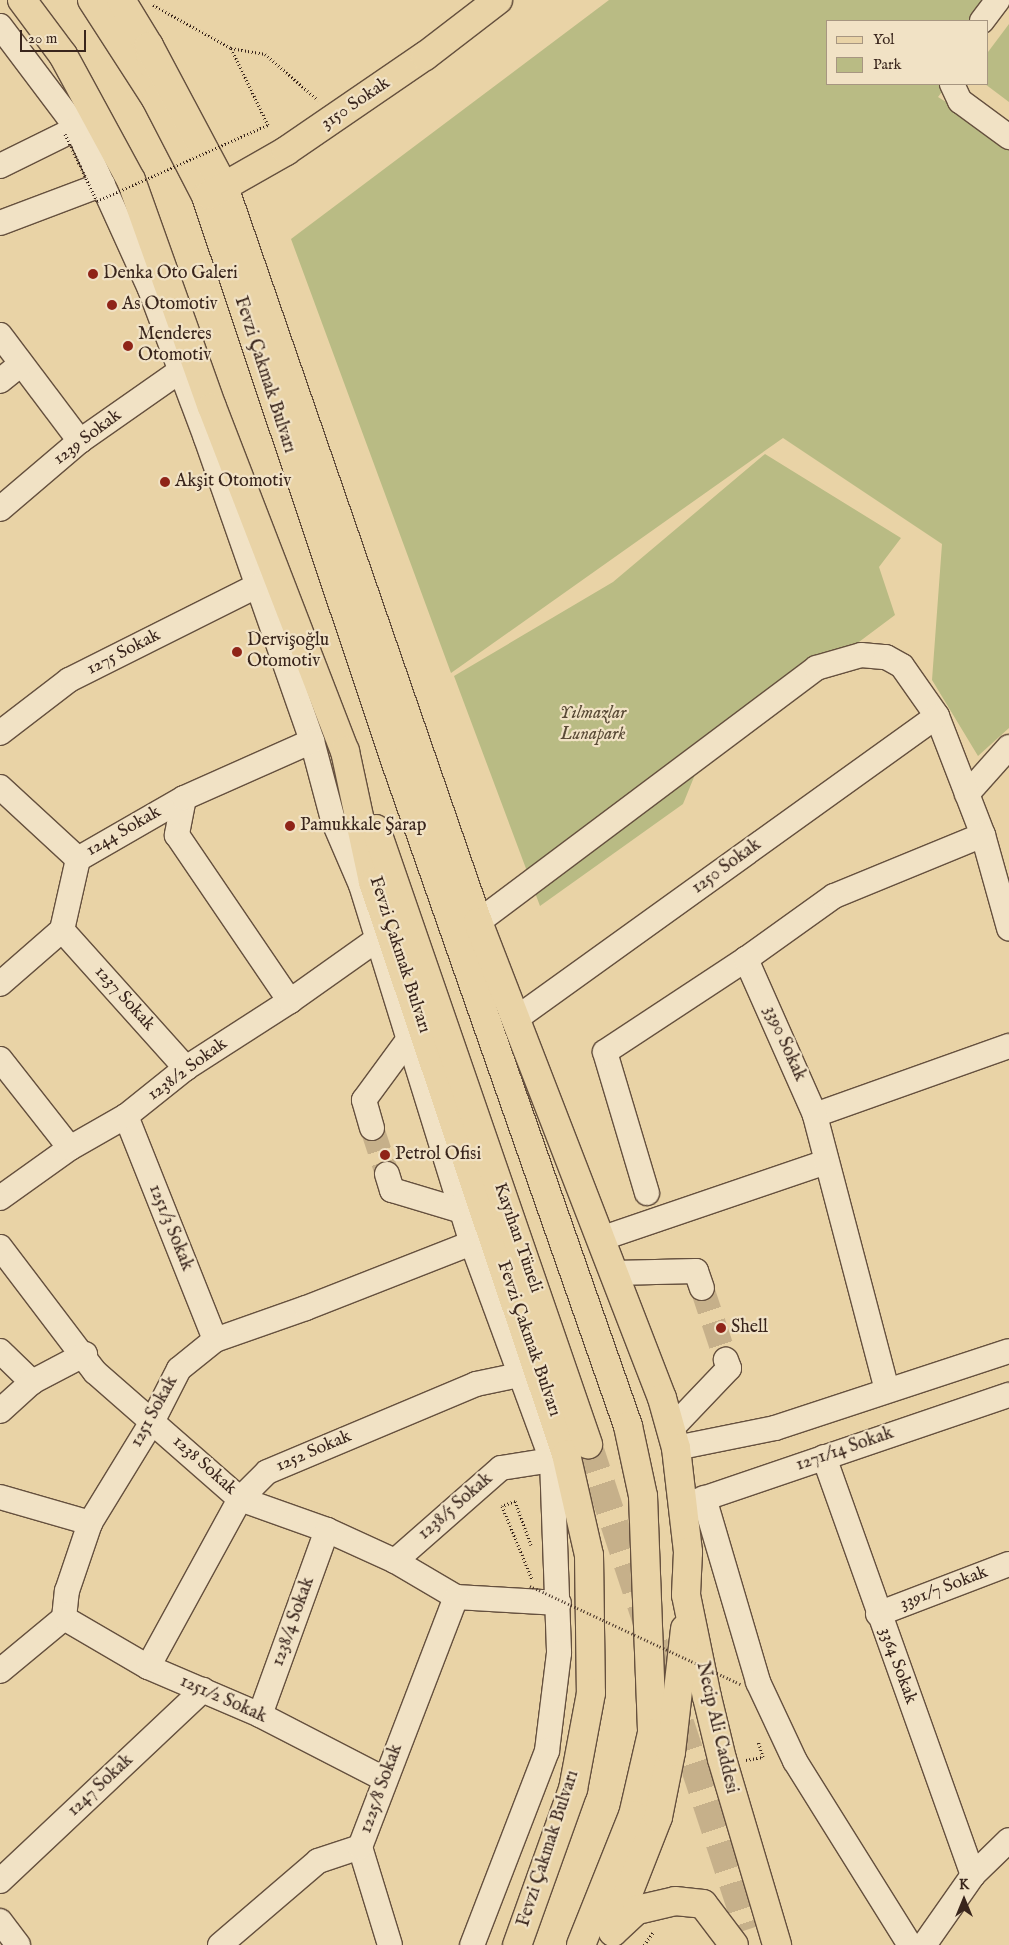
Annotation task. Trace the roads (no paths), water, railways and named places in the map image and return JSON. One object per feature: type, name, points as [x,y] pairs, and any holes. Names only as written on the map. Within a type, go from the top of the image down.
[{"type":"main road","name":"Fevzi Çakmak Bulvarı","points":[[22,0],[63,54],[131,180],[212,408],[345,751],[374,882],[566,1454],[589,1555],[591,1693],[573,1789],[517,1945]]},
{"type":"main road","name":"Fevzi Çakmak Bulvarı","points":[[92,0],[215,192],[384,726],[628,1426],[641,1487],[652,1733],[633,1815],[581,1945]]},
{"type":"main road","points":[[121,0],[149,46],[215,192]]},
{"type":"main road","name":"3150 Sokak","points":[[215,192],[336,116],[425,56],[498,0]]},
{"type":"main road","points":[[149,46],[156,99]]},
{"type":"main road","name":"Necip Ali Caddesi","points":[[215,192],[478,922],[602,1238],[673,1438],[693,1502],[686,1595],[722,1759],[777,1945]]},
{"type":"main road","name":"Kayıhan Tüneli","points":[[345,751],[389,864],[588,1444]]},
{"type":"main road","points":[[608,1938],[658,1817],[671,1752],[685,1639],[686,1595]]},
{"type":"main road","points":[[608,1938],[637,1910],[675,1901],[703,1904],[745,1940]]},
{"type":"street","points":[[983,20],[998,0]]},
{"type":"street","points":[[0,26],[71,131],[103,184],[150,290],[312,741],[333,820],[361,886],[376,940],[472,1242],[519,1375],[552,1460],[545,1594],[559,1653],[547,1751],[472,1945]]},
{"type":"street","points":[[952,85],[960,101],[1009,136]]},
{"type":"street","points":[[0,166],[71,131]]},
{"type":"street","points":[[0,224],[103,184]]},
{"type":"street","points":[[0,335],[20,365],[80,441]]},
{"type":"street","points":[[0,382],[20,365]]},
{"type":"street","name":"1239 Sokak","points":[[0,509],[80,441],[180,371]]},
{"type":"street","name":"1275 Sokak","points":[[0,733],[69,680],[257,586]]},
{"type":"street","points":[[478,922],[816,668],[861,655],[886,658],[902,666],[937,716],[983,835],[1009,928]]},
{"type":"street","name":"1250 Sokak","points":[[517,1018],[937,716]]},
{"type":"street","name":"1244 Sokak","points":[[62,930],[78,859],[184,798],[312,741]]},
{"type":"street","points":[[967,794],[1009,747]]},
{"type":"street","points":[[0,787],[78,859]]},
{"type":"street","points":[[184,798],[177,835],[290,1001]]},
{"type":"street","points":[[647,1193],[605,1052],[746,959],[834,896],[983,835]]},
{"type":"street","points":[[0,984],[62,930]]},
{"type":"street","name":"1237 Sokak","points":[[62,930],[186,1068]]},
{"type":"street","name":"1238/2 Sokak","points":[[0,1198],[70,1148],[126,1116],[186,1068],[290,1001],[376,940]]},
{"type":"street","name":"3390 Sokak","points":[[746,959],[815,1115],[887,1390]]},
{"type":"street","points":[[372,1128],[364,1100],[408,1040]]},
{"type":"street","points":[[815,1115],[1009,1046]]},
{"type":"street","points":[[0,1059],[70,1148]]},
{"type":"street","name":"1251/3 Sokak","points":[[126,1116],[215,1340]]},
{"type":"street","points":[[602,1238],[826,1162]]},
{"type":"street","points":[[387,1174],[392,1190],[462,1211]]},
{"type":"street","name":"1251 Sokak","points":[[64,1618],[67,1591],[90,1523],[153,1420],[179,1369],[215,1340],[306,1308],[472,1242]]},
{"type":"street","name":"1238 Sokak","points":[[0,1247],[85,1354],[95,1372],[153,1420],[240,1499],[327,1530],[395,1561],[456,1597],[545,1594]]},
{"type":"street","points":[[615,1273],[696,1271],[702,1288]]},
{"type":"street","points":[[0,1350],[32,1382]]},
{"type":"street","points":[[673,1438],[774,1428],[1009,1351]]},
{"type":"street","points":[[0,1411],[32,1382],[85,1354]]},
{"type":"street","points":[[673,1438],[728,1368],[726,1360]]},
{"type":"street","name":"1252 Sokak","points":[[148,1667],[240,1499],[267,1472],[476,1384],[519,1375]]},
{"type":"street","name":"1271/14 Sokak","points":[[693,1502],[1009,1395]]},
{"type":"street","name":"3364 Sokak","points":[[824,1457],[878,1614],[973,1875]]},
{"type":"street","name":"1238/5 Sokak","points":[[395,1561],[501,1468],[552,1460]]},
{"type":"street","points":[[0,1497],[90,1523]]},
{"type":"street","points":[[693,1502],[758,1682],[795,1761],[910,1945]]},
{"type":"street","name":"1238/4 Sokak","points":[[260,1715],[327,1530]]},
{"type":"street","name":"3391/7 Sokak","points":[[878,1614],[1009,1564]]},
{"type":"street","name":"1225/8 Sokak","points":[[220,1945],[318,1861],[360,1847],[384,1779],[456,1597]]},
{"type":"street","points":[[0,1671],[64,1618]]},
{"type":"street","name":"1251/2 Sokak","points":[[64,1618],[148,1667],[260,1715],[384,1779]]},
{"type":"street","name":"1247 Sokak","points":[[0,1881],[203,1690]]},
{"type":"street","points":[[924,1945],[973,1875],[1009,1840]]},
{"type":"street","points":[[360,1847],[390,1945]]},
{"type":"street","points":[[0,1921],[18,1945]]},
{"type":"tunnel","points":[[372,1128],[387,1174]]},
{"type":"tunnel","points":[[702,1288],[726,1360]]},
{"type":"tunnel","points":[[588,1444],[748,1929]]},
{"type":"place","name":"Denka Oto Galeri","points":[[93,274]]},
{"type":"place","name":"As Otomotiv","points":[[112,305]]},
{"type":"place","name":"Menderes Otomotiv","points":[[128,346]]},
{"type":"place","name":"Akşit Otomotiv","points":[[165,482]]},
{"type":"place","name":"Dervişoğlu Otomotiv","points":[[237,652]]},
{"type":"place","name":"Pamukkale Şarap","points":[[290,826]]},
{"type":"place","name":"Petrol Ofisi","points":[[385,1155]]},
{"type":"place","name":"Shell","points":[[721,1328]]},
{"type":"park label","name":"Yılmazlar Lunapark","points":[[593,725]]}]
